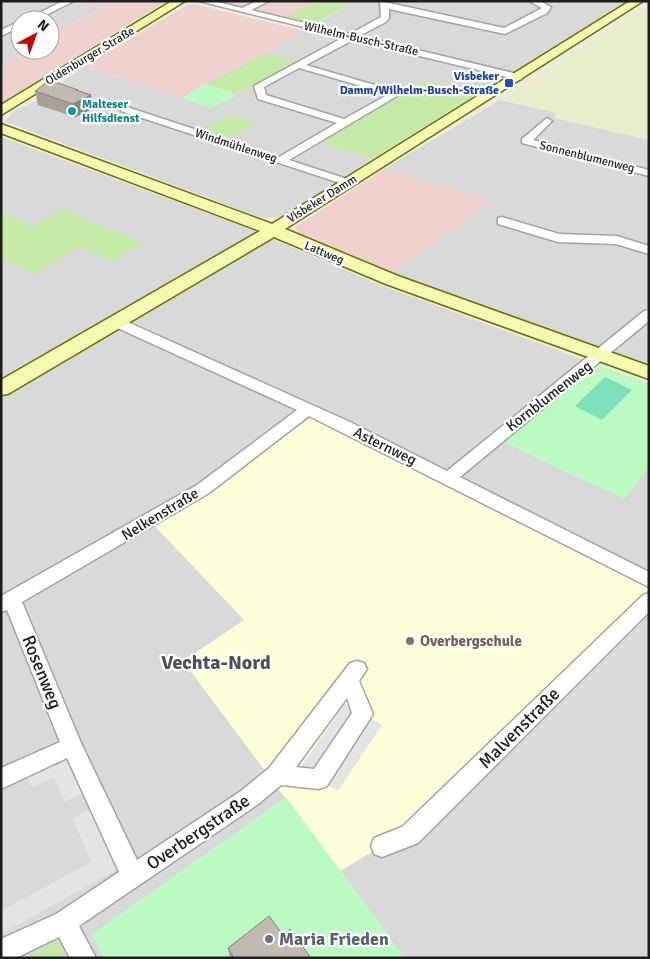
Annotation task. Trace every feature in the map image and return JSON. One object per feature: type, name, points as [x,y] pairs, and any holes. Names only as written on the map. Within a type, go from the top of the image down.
[{"type":"street","points":[[51,10],[70,1]]},
{"type":"street","name":"Oldenburger Straße","points":[[1,111],[180,1]]},
{"type":"street","name":"Wilhelm-Busch-Straße","points":[[203,1],[519,76]]},
{"type":"street","points":[[242,11],[265,1]]},
{"type":"street","points":[[346,123],[262,97],[259,86],[383,20],[384,4],[505,31],[544,11],[546,7],[533,1]]},
{"type":"street","name":"Visbeker Damm","points":[[1,389],[273,230],[638,1]]},
{"type":"street","points":[[281,160],[397,93],[297,65]]},
{"type":"street","name":"Windmühlenweg","points":[[124,109],[349,183]]},
{"type":"street","name":"Sonnenblumenweg","points":[[547,121],[526,141],[649,173]]},
{"type":"street","name":"Lattweg","points":[[1,128],[198,200],[357,266],[649,373]]},
{"type":"street","points":[[502,221],[558,238],[617,240],[649,250]]},
{"type":"street","name":"Kornblumenweg","points":[[448,478],[649,314]]},
{"type":"street","name":"Asternweg","points":[[116,322],[308,409],[649,580]]},
{"type":"street","name":"Nelkenstraße","points":[[7,602],[150,522],[203,488],[308,409]]},
{"type":"street","name":"Malvenstraße","points":[[382,846],[410,835],[649,600]]},
{"type":"street","name":"Rosenweg","points":[[7,602],[133,876]]},
{"type":"street","name":"Overbergstraße","points":[[1,952],[64,922],[249,798],[277,775],[353,674],[363,714],[318,779],[277,775]]},
{"type":"street","points":[[1,779],[72,746]]},
{"type":"street","points":[[64,922],[84,958]]},
{"type":"shaded area","points":[[1,1],[77,1],[75,2],[104,8],[60,30],[60,10],[10,10],[10,60],[15,60],[1,67]]},
{"type":"shaded area","points":[[77,1],[167,1],[1,103],[1,67],[15,60],[60,60],[60,30],[103,9],[74,3]]},
{"type":"shaded area","points":[[214,1],[319,1],[286,18]]},
{"type":"shaded area","points":[[345,1],[631,1],[477,94],[427,80],[320,141],[372,159],[282,216],[266,218],[257,216],[6,122],[11,113],[40,99],[83,67],[182,98],[210,80],[266,53],[344,8]]},
{"type":"shaded area","points":[[187,5],[198,5],[304,31],[266,53],[210,80],[182,98],[83,67]]},
{"type":"shaded area","points":[[649,5],[649,140],[555,118],[557,113],[500,100]]},
{"type":"shaded area","points":[[500,100],[557,113],[555,118],[649,140],[649,365],[394,273],[492,200],[384,169]]},
{"type":"shaded area","points":[[1,137],[242,226],[380,285],[649,384],[649,958],[1,958]]},
{"type":"shaded area","points":[[384,169],[493,200],[394,273],[303,236],[294,228]]},
{"type":"shaded area","name":"Overbergschule","points":[[308,409],[649,580],[649,600],[382,846],[340,871],[183,661],[244,620],[150,521]]},
{"type":"shaded area","points":[[345,704],[382,725],[338,791],[300,768]]},
{"type":"shaded area","points":[[66,755],[83,793],[65,802],[54,777],[32,788],[26,775]]},
{"type":"shaded area","points":[[90,809],[118,869],[1,934],[1,911],[91,862],[73,819]]},
{"type":"green space","points":[[319,1],[345,1],[345,7],[313,25],[285,17]]},
{"type":"green space","points":[[266,53],[297,62],[242,92],[232,92],[206,84]]},
{"type":"green space","points":[[427,80],[477,94],[372,159],[319,141]]},
{"type":"green space","points":[[206,84],[232,92],[235,96],[211,108],[182,98]]},
{"type":"green space","points":[[231,115],[258,123],[226,139],[198,130]]},
{"type":"green space","points":[[62,209],[143,243],[113,261],[79,247],[34,274],[1,259],[1,212],[33,226]]},
{"type":"green space","points":[[599,365],[649,384],[649,467],[624,499],[501,441],[595,366]]},
{"type":"green space","points":[[605,377],[632,390],[602,420],[575,406]]},
{"type":"green space","points":[[286,797],[405,958],[104,958],[92,934]]},
{"type":"green space","points":[[57,940],[66,958],[25,958]]},
{"type":"building","points":[[50,80],[91,95],[73,104],[35,91]]},
{"type":"building","points":[[269,916],[283,935],[290,929],[311,958],[234,958],[228,948]]},
{"type":"place","name":"Visbeker Damm/Wilhelm-Busch-Straße","points":[[509,83]]},
{"type":"place","name":"Malteser Hilfsdienst","points":[[72,111]]},
{"type":"place","name":"Overbergschule","points":[[410,641]]},
{"type":"place","name":"Maria Frieden","points":[[269,939]]},
{"type":"district","name":"Vechta-Nord","points":[[216,662]]}]
